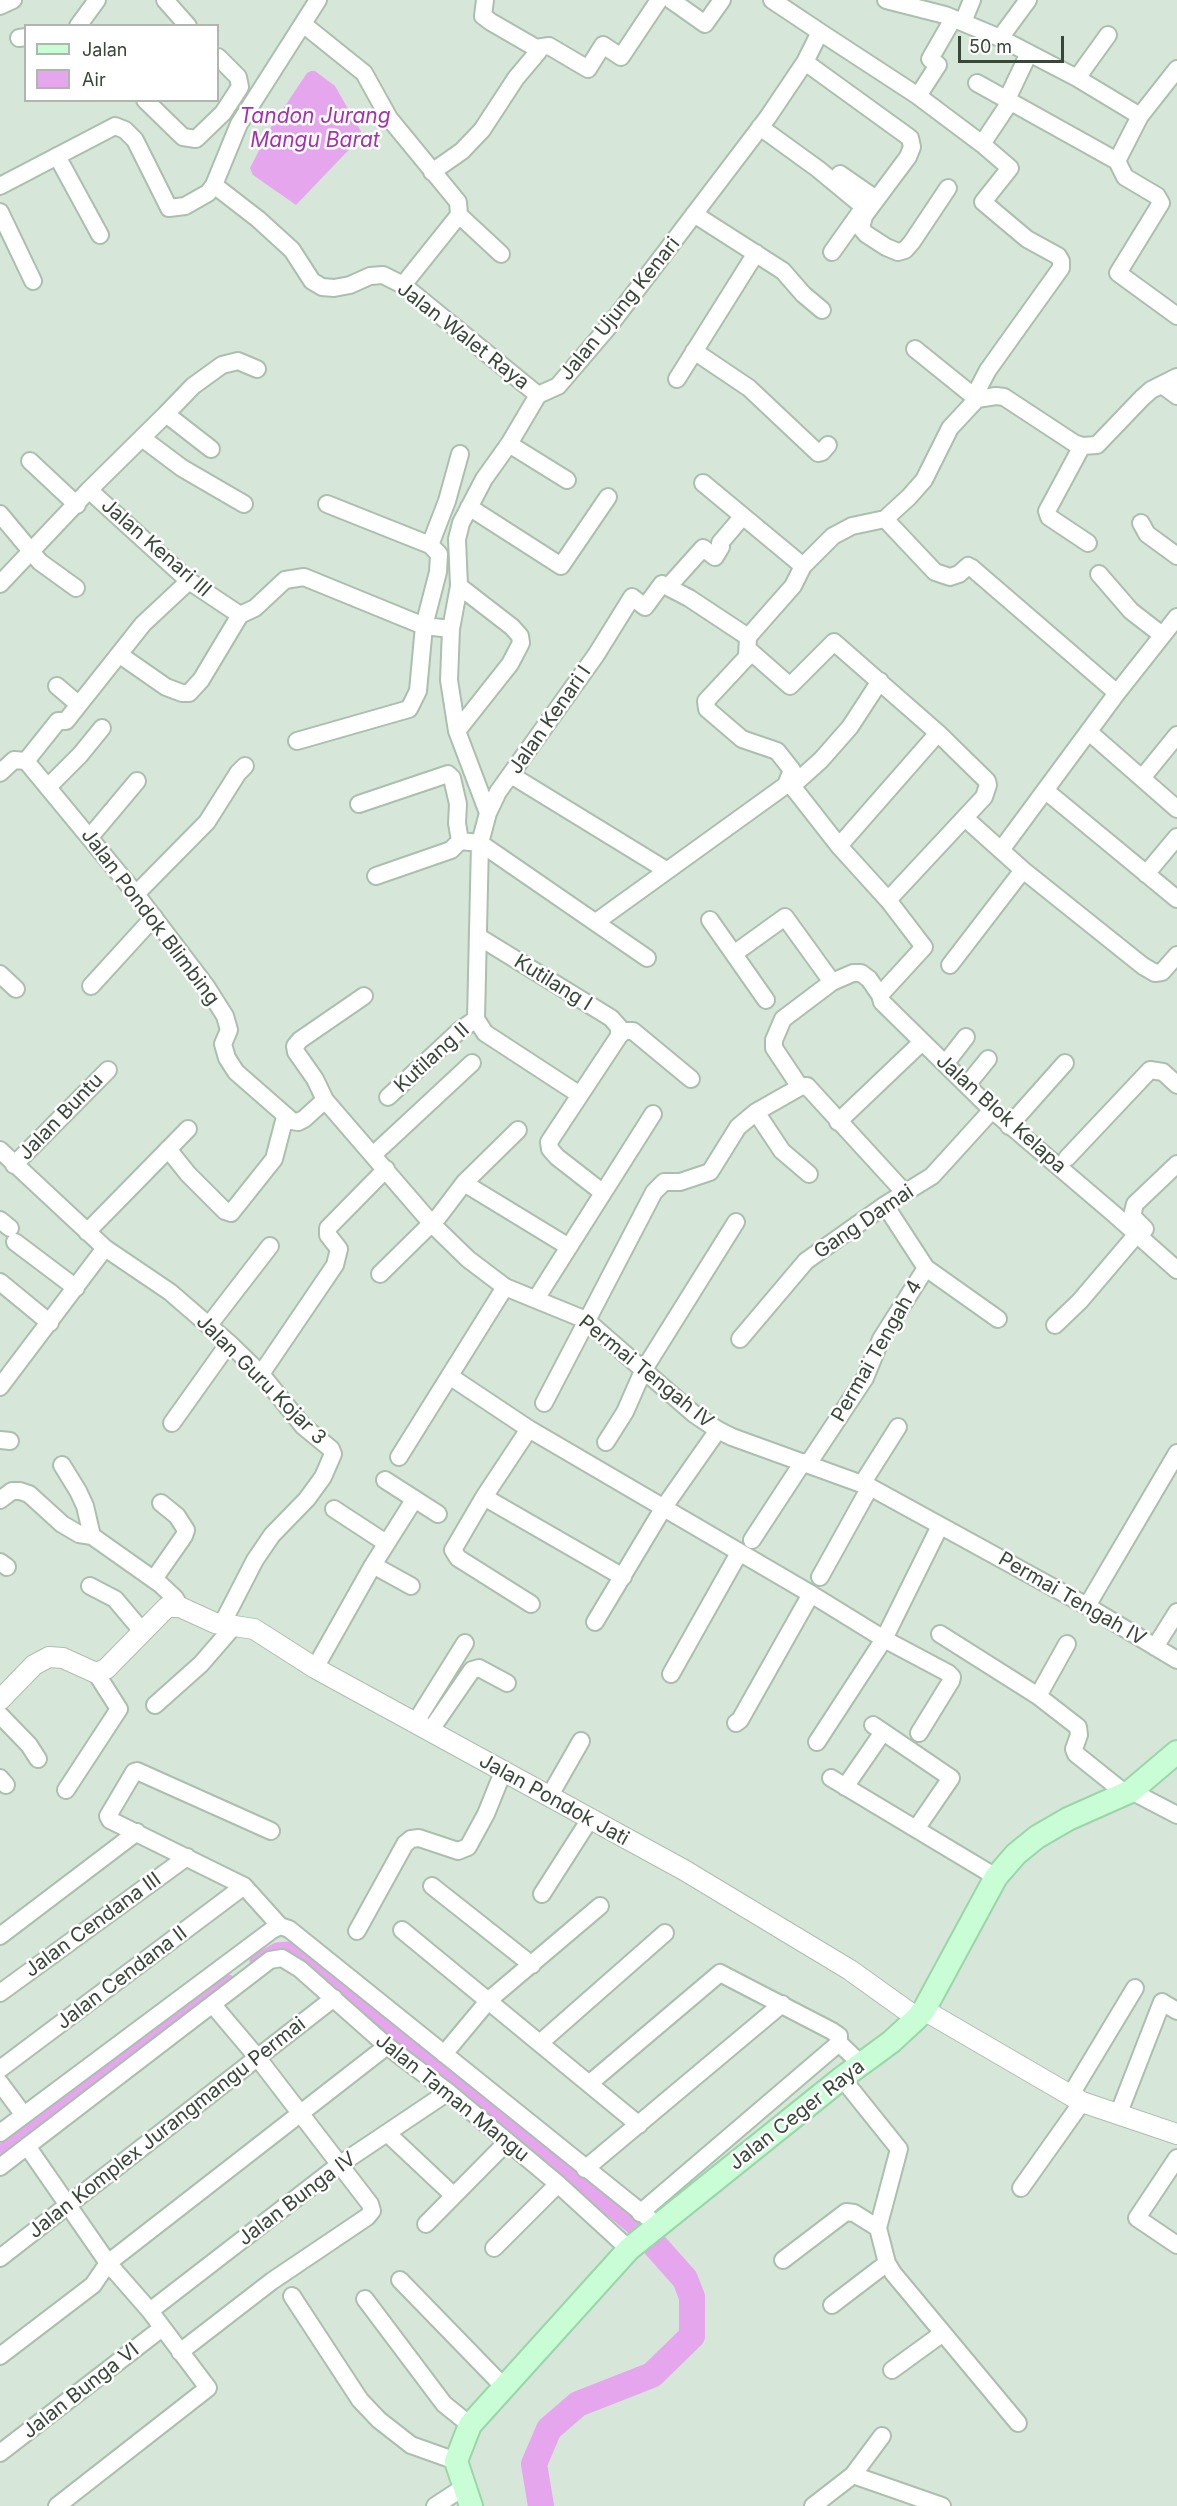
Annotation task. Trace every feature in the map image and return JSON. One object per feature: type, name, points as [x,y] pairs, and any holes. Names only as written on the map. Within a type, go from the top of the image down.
[{"type":"main road","name":"Jalan Ceger Raya","points":[[456,2461],[470,2425],[631,2248],[651,2222],[891,2042],[921,2014],[996,1877],[1016,1854],[1037,1836],[1134,1789],[1177,1752]]},
{"type":"main road","points":[[456,2461],[467,2496]]},
{"type":"street","points":[[0,6],[12,0]]},
{"type":"street","points":[[79,24],[97,0]]},
{"type":"street","points":[[165,0],[186,24]]},
{"type":"street","points":[[0,186],[115,126],[121,128],[135,140],[169,208],[185,206],[211,189],[238,124],[318,0]]},
{"type":"street","points":[[483,6],[491,22],[537,48],[549,46],[588,69],[603,45],[621,57],[659,0]]},
{"type":"street","points":[[671,0],[705,24],[722,0]]},
{"type":"street","points":[[772,0],[918,96],[1010,168],[983,202],[1027,239],[1058,256],[1062,261],[1058,273],[988,370],[979,387],[977,399],[950,428],[924,480],[885,519],[852,526],[833,536],[803,566],[793,586],[749,643],[747,657],[708,698],[705,705],[707,709],[742,740],[777,751],[792,770],[789,785]]},
{"type":"street","points":[[886,0],[958,21],[1000,38],[1077,78],[1140,116]]},
{"type":"street","points":[[918,96],[938,65],[930,59],[972,0]]},
{"type":"street","points":[[1000,38],[1028,0]]},
{"type":"street","points":[[303,24],[364,73],[388,118],[458,202],[459,215],[501,254]]},
{"type":"street","name":"Jalan Ujung Kenari","points":[[538,395],[558,386],[610,325],[764,122],[805,62],[820,32]]},
{"type":"street","points":[[1077,78],[1108,35]]},
{"type":"street","points":[[432,172],[462,151],[482,130],[516,78],[538,52],[537,48]]},
{"type":"street","points":[[982,144],[1006,108],[1029,53]]},
{"type":"street","points":[[148,102],[173,130],[189,140],[196,139],[223,113],[240,87],[240,81],[219,58]]},
{"type":"street","points":[[805,62],[910,138],[912,147],[908,156],[864,216],[861,228],[886,247],[898,252],[904,250],[912,242],[948,188]]},
{"type":"street","points":[[1117,161],[1140,116],[1177,69]]},
{"type":"street","points":[[977,83],[1117,161],[1125,177],[1157,196],[1161,203],[1118,273],[1177,316]]},
{"type":"street","points":[[223,113],[238,124]]},
{"type":"street","points":[[764,122],[876,199]]},
{"type":"street","points":[[764,122],[864,207],[832,252]]},
{"type":"street","points":[[57,156],[100,235]]},
{"type":"street","name":"Jalan Walet Raya","points":[[211,189],[258,219],[292,250],[312,281],[334,288],[350,285],[373,275],[383,275],[402,285],[538,395],[509,444],[484,479],[461,523],[457,539],[444,551]]},
{"type":"street","points":[[0,212],[33,281]]},
{"type":"street","points":[[694,214],[783,271],[803,294],[822,310]]},
{"type":"street","points":[[402,285],[459,215]]},
{"type":"street","points":[[677,379],[756,253]]},
{"type":"street","points":[[915,349],[977,399],[1004,397],[1060,436],[1082,446],[1096,445],[1142,399],[1170,381],[1177,396]]},
{"type":"street","points":[[694,351],[749,388],[818,453],[828,445]]},
{"type":"street","points":[[0,584],[30,550],[201,379],[229,362],[238,360],[256,369]]},
{"type":"street","points":[[166,414],[211,448]]},
{"type":"street","points":[[142,438],[182,468],[244,504]]},
{"type":"street","points":[[509,444],[567,480]]},
{"type":"street","points":[[1082,446],[1047,511],[1049,517],[1088,543]]},
{"type":"street","points":[[297,741],[409,709],[418,691],[424,626],[444,551],[447,501],[460,454]]},
{"type":"street","points":[[30,461],[76,505]]},
{"type":"street","points":[[703,483],[803,566]]},
{"type":"street","name":"Jalan Kenari III","points":[[89,490],[189,581],[240,615]]},
{"type":"street","points":[[469,507],[561,566],[608,497]]},
{"type":"street","points":[[327,504],[444,551],[459,586],[512,627],[520,636],[521,644],[510,664],[457,731]]},
{"type":"street","points":[[0,514],[40,562],[76,588]]},
{"type":"street","points":[[743,516],[720,543],[722,548],[715,557],[703,548],[668,587],[749,643],[790,686],[834,642],[938,733],[988,784],[984,797],[888,900]]},
{"type":"street","points":[[885,519],[935,572],[950,577],[959,574],[968,566],[972,568],[1117,693]]},
{"type":"street","points":[[1141,523],[1147,534],[1177,556]]},
{"type":"street","points":[[1099,574],[1131,611],[1162,635]]},
{"type":"street","points":[[120,655],[166,687],[189,693],[201,681],[240,615],[255,608],[285,580],[304,577],[424,626],[451,629]]},
{"type":"street","points":[[0,773],[14,760],[26,760],[58,721],[66,721],[143,624],[189,581]]},
{"type":"street","name":"Jalan Kenari I","points":[[469,842],[488,813],[498,792],[596,655],[632,597],[645,607],[662,584],[668,587]]},
{"type":"street","points":[[459,586],[451,629],[449,680],[457,731],[488,813]]},
{"type":"street","points":[[1002,850],[1117,693],[1177,617]]},
{"type":"street","points":[[596,922],[821,760],[850,728],[880,681]]},
{"type":"street","points":[[57,686],[78,704]]},
{"type":"street","points":[[48,787],[80,755],[102,728]]},
{"type":"street","points":[[1089,732],[1177,809]]},
{"type":"street","points":[[839,846],[938,733]]},
{"type":"street","points":[[1142,778],[1177,735]]},
{"type":"street","name":"Jalan Pondok Blimbing","points":[[26,760],[136,894],[206,986],[225,1016],[229,1030],[223,1044],[236,1072],[285,1117]]},
{"type":"street","points":[[136,894],[207,822],[238,772],[245,766]]},
{"type":"street","points":[[359,804],[448,774],[452,778],[458,804],[457,823],[469,842],[596,922],[647,958]]},
{"type":"street","points":[[511,775],[666,870]]},
{"type":"street","points":[[90,837],[137,781]]},
{"type":"street","points":[[789,785],[839,846],[888,900],[924,947],[880,995]]},
{"type":"street","points":[[1046,791],[1177,899]]},
{"type":"street","points":[[965,818],[1023,870],[1143,966],[1155,973],[1162,972],[1177,956]]},
{"type":"street","points":[[1146,874],[1177,837]]},
{"type":"street","points":[[376,876],[469,842]]},
{"type":"street","points":[[469,842],[479,937],[476,1019],[485,1033],[580,1095]]},
{"type":"street","points":[[950,965],[1023,870]]},
{"type":"street","points":[[91,986],[154,917]]},
{"type":"street","points":[[735,953],[785,917],[832,982],[783,1019],[774,1040],[774,1048],[800,1087]]},
{"type":"street","points":[[710,920],[766,1000]]},
{"type":"street","name":"Kutilang I","points":[[479,937],[611,1018],[619,1027],[619,1035]]},
{"type":"street","name":"Jalan Blok Kelapa","points":[[832,982],[853,973],[861,973],[869,979],[882,1002],[992,1110],[1177,1270]]},
{"type":"street","points":[[0,974],[16,989]]},
{"type":"street","points":[[168,1149],[188,1174],[225,1211],[231,1213],[274,1159],[285,1117],[298,1122],[325,1100],[315,1079],[296,1052],[296,1046],[300,1040],[364,996]]},
{"type":"street","name":"Kutilang II","points":[[388,1097],[459,1031],[476,1019]]},
{"type":"street","points":[[602,1192],[550,1149],[549,1142],[619,1035],[624,1031],[633,1031],[691,1079]]},
{"type":"street","points":[[945,1064],[966,1037]]},
{"type":"street","points":[[838,1122],[922,1042]]},
{"type":"street","points":[[967,1085],[988,1059]]},
{"type":"street","points":[[373,1155],[472,1063]]},
{"type":"street","points":[[1009,1126],[1065,1063]]},
{"type":"street","name":"Jalan Buntu","points":[[14,1165],[108,1070]]},
{"type":"street","points":[[1067,1158],[1150,1070],[1163,1072],[1177,1085]]},
{"type":"street","points":[[544,1403],[654,1192],[664,1182],[680,1182],[710,1172],[738,1127],[756,1112],[800,1087],[807,1086],[905,1193]]},
{"type":"street","name":"Permai Tengah IV","points":[[325,1100],[432,1224],[463,1254],[505,1287],[586,1320],[694,1414],[718,1430],[866,1485],[1087,1606],[1177,1660]]},
{"type":"street","name":"Gang Damai","points":[[740,1339],[806,1261],[885,1205],[927,1180],[992,1110]]},
{"type":"street","points":[[756,1112],[782,1151],[809,1174]]},
{"type":"street","points":[[536,1299],[653,1113]]},
{"type":"street","points":[[87,1232],[188,1129]]},
{"type":"street","points":[[380,1274],[432,1224],[464,1183],[518,1130]]},
{"type":"street","name":"Jalan Guru Kojar 3","points":[[1,1152],[105,1248],[170,1292],[209,1325],[261,1374],[303,1426],[331,1449],[333,1454],[323,1477],[307,1499],[272,1535],[255,1560],[228,1625]]},
{"type":"street","points":[[1177,1164],[1135,1204],[1132,1210],[1132,1216],[1136,1221],[1177,1261]]},
{"type":"street","points":[[261,1374],[335,1265],[339,1249],[328,1235],[328,1227],[386,1169]]},
{"type":"street","points":[[464,1183],[569,1247]]},
{"type":"street","points":[[885,1205],[926,1268],[998,1318]]},
{"type":"street","points":[[606,1442],[625,1412],[643,1371],[736,1222]]},
{"type":"street","points":[[8,1230],[76,1288]]},
{"type":"street","points":[[1055,1325],[1080,1301],[1137,1234]]},
{"type":"street","points":[[209,1325],[270,1246]]},
{"type":"street","points":[[0,1387],[105,1248]]},
{"type":"street","name":"Permai Tengah 4","points":[[752,1540],[866,1378],[881,1339],[926,1268]]},
{"type":"street","points":[[0,1282],[50,1323]]},
{"type":"street","points":[[399,1457],[505,1287]]},
{"type":"street","points":[[172,1423],[229,1343]]},
{"type":"street","points":[[451,1377],[529,1429],[739,1553],[811,1594],[888,1631],[951,1675],[951,1681],[920,1733]]},
{"type":"street","points":[[820,1577],[898,1427]]},
{"type":"street","points":[[529,1429],[484,1497],[454,1547],[453,1554],[531,1604]]},
{"type":"street","points":[[595,1622],[664,1507],[718,1430]]},
{"type":"street","points":[[1087,1606],[1177,1453]]},
{"type":"street","points":[[62,1465],[85,1506],[92,1536]]},
{"type":"street","points":[[385,1480],[438,1514]]},
{"type":"street","points":[[0,1500],[12,1491],[28,1494],[62,1524],[79,1534],[92,1536],[154,1579],[175,1598],[180,1607],[167,1607],[106,1670],[96,1673]]},
{"type":"street","points":[[484,1497],[623,1577]]},
{"type":"street","points":[[315,1668],[373,1564],[414,1500]]},
{"type":"street","points":[[154,1579],[186,1530],[177,1516],[161,1503]]},
{"type":"street","points":[[334,1509],[386,1543]]},
{"type":"street","points":[[817,1743],[888,1631],[940,1526]]},
{"type":"street","points":[[671,1674],[739,1553]]},
{"type":"street","points":[[373,1564],[411,1586]]},
{"type":"street","points":[[90,1586],[115,1599],[142,1631]]},
{"type":"street","points":[[736,1724],[811,1594]]},
{"type":"street","name":"Jalan Pondok Jati","points":[[180,1607],[205,1619],[249,1628],[261,1633],[315,1668],[684,1870],[921,2014],[1076,2099],[1177,2134]]},
{"type":"street","points":[[1155,1647],[1177,1612]]},
{"type":"street","points":[[155,1705],[201,1664],[228,1625]]},
{"type":"street","points":[[940,1634],[1038,1696],[1078,1727],[1076,1754],[1177,1815]]},
{"type":"street","points":[[422,1727],[465,1643]]},
{"type":"street","points":[[1038,1696],[1067,1644]]},
{"type":"street","points":[[0,1700],[34,1665],[49,1657],[63,1658],[96,1673],[119,1709],[66,1790]]},
{"type":"street","points":[[422,1727],[472,1670],[479,1668],[507,1683]]},
{"type":"street","points":[[0,1715],[29,1745],[38,1759]]},
{"type":"street","points":[[845,1787],[878,1728],[951,1778],[916,1829]]},
{"type":"street","points":[[549,1797],[581,1741]]},
{"type":"street","points":[[271,1831],[137,1771],[134,1772],[108,1816],[110,1820],[244,1886],[280,1926],[289,1929],[446,2050],[585,2169],[651,2222],[839,2043]]},
{"type":"street","points":[[357,1931],[405,1844],[411,1839],[419,1838],[458,1851],[468,1847],[486,1814],[503,1772]]},
{"type":"street","points":[[831,1778],[996,1877]]},
{"type":"street","points":[[542,1894],[590,1819]]},
{"type":"street","points":[[0,1936],[137,1832]]},
{"type":"street","name":"Jalan Cendana III","points":[[0,1993],[187,1857]]},
{"type":"street","name":"Jalan Cendana II","points":[[0,2069],[244,1886]]},
{"type":"street","points":[[432,1886],[532,1965]]},
{"type":"street","points":[[446,2050],[489,2000],[600,1906]]},
{"type":"street","points":[[0,2133],[280,1926]]},
{"type":"street","points":[[402,1930],[541,2042],[639,2125]]},
{"type":"street","points":[[541,2042],[665,1933]]},
{"type":"street","name":"Jalan Taman Mangu","points":[[213,2005],[270,1960],[279,1957],[288,1961],[334,1998],[387,2046],[448,2092],[558,2184],[631,2248]]},
{"type":"street","points":[[590,2083],[718,1974],[730,1977],[832,2031],[839,2036],[839,2043],[861,2064]]},
{"type":"street","points":[[1021,2188],[1076,2099],[1135,1988]]},
{"type":"street","name":"Jalan Komplex Jurangmangu Permai","points":[[0,2258],[334,1998]]},
{"type":"street","points":[[1118,2115],[1162,2002],[1177,2011]]},
{"type":"street","points":[[585,2169],[782,2004]]},
{"type":"street","points":[[0,2167],[213,2005],[257,2057],[370,2204],[372,2211],[367,2217],[272,2281],[180,2352]]},
{"type":"street","points":[[0,2356],[93,2285],[108,2263],[387,2046]]},
{"type":"street","points":[[842,2078],[899,2150],[878,2228],[887,2263],[1018,2423]]},
{"type":"street","points":[[0,2083],[23,2114]]},
{"type":"street","name":"Jalan Bunga IV","points":[[150,2311],[339,2165],[448,2092]]},
{"type":"street","points":[[387,2133],[453,2195]]},
{"type":"street","points":[[426,2224],[507,2142]]},
{"type":"street","points":[[27,2146],[108,2263],[150,2311],[208,2388],[57,2506]]},
{"type":"street","points":[[1177,2158],[1137,2218],[1177,2245]]},
{"type":"street","points":[[494,2248],[558,2184]]},
{"type":"street","points":[[783,2260],[846,2212],[854,2213],[878,2228]]},
{"type":"street","points":[[832,2305],[887,2263]]},
{"type":"street","points":[[400,2280],[504,2387]]},
{"type":"street","points":[[292,2296],[360,2400],[379,2420],[411,2445],[456,2461]]},
{"type":"street","points":[[365,2299],[444,2404],[470,2425]]},
{"type":"street","name":"Jalan Bunga VI","points":[[0,2453],[162,2328]]},
{"type":"street","points":[[892,2370],[943,2333]]},
{"type":"street","points":[[813,2506],[853,2475],[882,2436]]},
{"type":"street","points":[[853,2475],[942,2506]]},
{"type":"street","points":[[435,2506],[467,2496]]},
{"type":"shaded area","points":[[0,0],[1177,0],[1177,2506],[0,2506]]},
{"type":"water","name":"Tandon Jurang Mangu Barat","points":[[315,71],[335,86],[363,135],[296,205],[253,175],[250,168],[271,127],[307,73]]},
{"type":"waterway","points":[[257,1961],[277,1950],[288,1949],[295,1952],[405,2038],[651,2242]]},
{"type":"waterway","points":[[0,2153],[228,1982]]},
{"type":"waterway","points":[[541,2506],[534,2464],[549,2429],[578,2404],[652,2375],[692,2336],[692,2297],[685,2279],[653,2243]]}]
